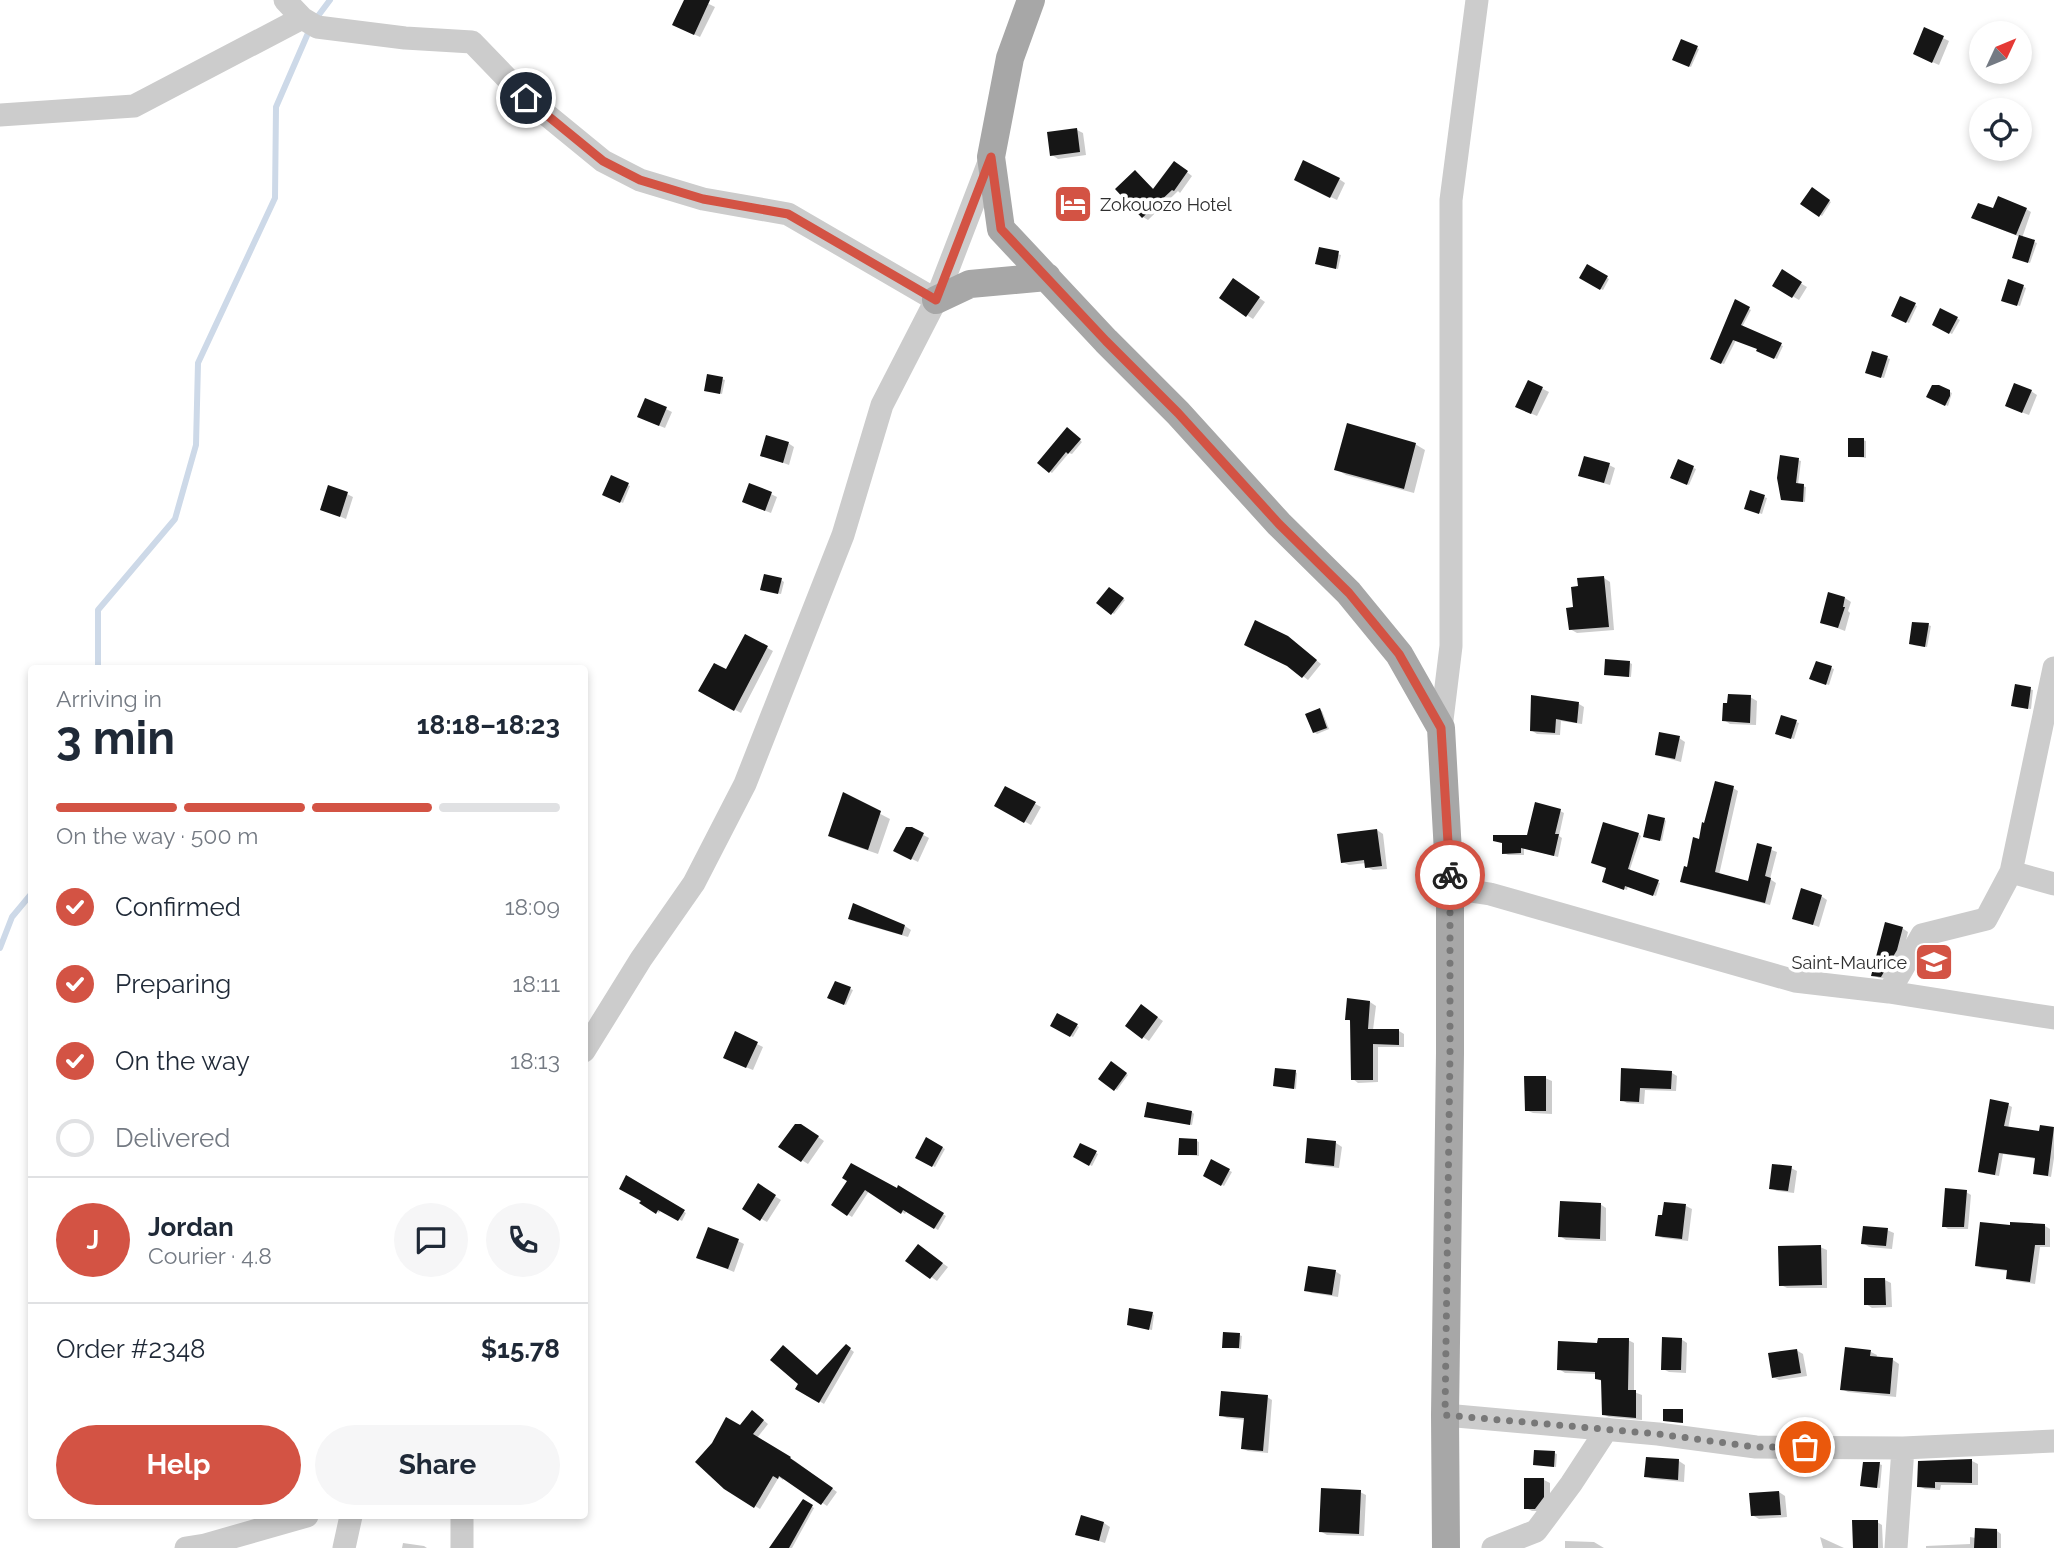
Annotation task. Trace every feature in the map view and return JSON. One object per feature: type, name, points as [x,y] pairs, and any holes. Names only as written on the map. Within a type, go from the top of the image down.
[{"type":"main road","points":[[1031,0],[1010,58],[991,157],[1001,229],[1178,413],[1279,524],[1349,593],[1399,654],[1441,728],[1450,888],[1446,1548]]},
{"type":"main road","points":[[936,300],[970,284],[1047,277]]},
{"type":"street","points":[[285,0],[302,18],[317,27],[405,38],[472,42],[526,98],[603,161],[640,180],[703,199],[788,214],[936,300]]},
{"type":"street","points":[[1441,728],[1451,646],[1451,200],[1478,0]]},
{"type":"street","points":[[0,115],[134,106],[302,18]]},
{"type":"street","points":[[588,1045],[641,959],[694,883],[745,784],[843,535],[882,405],[936,300],[991,157]]},
{"type":"street","points":[[1889,992],[1922,935],[1986,919],[2011,872],[2054,668]]},
{"type":"street","points":[[2011,872],[2054,884]]},
{"type":"street","points":[[1450,888],[1490,894],[1795,981],[1889,992],[2054,1018]]},
{"type":"street","points":[[1445,1415],[1658,1434],[1756,1447],[1903,1448],[2054,1441]]},
{"type":"street","points":[[1493,1548],[1536,1531],[1607,1429]]},
{"type":"street","points":[[1896,1548],[1903,1448]]},
{"type":"street","points":[[186,1548],[296,1519]]},
{"type":"street","points":[[344,1548],[350,1519]]},
{"type":"street","points":[[462,1519],[462,1548]]},
{"type":"building","points":[[684,0],[710,0],[694,35],[672,25]]},
{"type":"building","points":[[1924,27],[1944,36],[1932,63],[1913,54]]},
{"type":"building","points":[[1681,39],[1698,46],[1689,67],[1672,60]]},
{"type":"building","points":[[1077,128],[1080,152],[1050,156],[1047,132]]},
{"type":"building","points":[[1303,160],[1340,178],[1330,198],[1294,180]]},
{"type":"building","points":[[1174,161],[1188,171],[1174,191],[1142,218],[1115,189],[1135,170],[1153,189]]},
{"type":"building","points":[[1812,187],[1830,200],[1819,217],[1800,204]]},
{"type":"building","points":[[1998,196],[2027,208],[2016,235],[1971,218],[1978,203],[1993,208]]},
{"type":"building","points":[[2019,235],[2035,240],[2028,263],[2012,258]]},
{"type":"building","points":[[1319,247],[1339,251],[1336,269],[1315,264]]},
{"type":"building","points":[[1587,264],[1608,276],[1600,290],[1579,278]]},
{"type":"building","points":[[1782,269],[1802,282],[1792,298],[1772,286]]},
{"type":"building","points":[[1233,278],[1260,297],[1246,317],[1219,298]]},
{"type":"building","points":[[2008,279],[2024,285],[2017,306],[2001,301]]},
{"type":"building","points":[[1900,296],[1916,303],[1906,323],[1891,316]]},
{"type":"building","points":[[1735,299],[1750,307],[1741,325],[1782,343],[1774,359],[1733,340],[1721,364],[1710,359]]},
{"type":"building","points":[[1940,308],[1958,317],[1949,334],[1932,325]]},
{"type":"building","points":[[1872,351],[1888,356],[1881,378],[1865,373]]},
{"type":"building","points":[[707,374],[723,377],[720,394],[704,391]]},
{"type":"building","points":[[1528,380],[1543,387],[1531,414],[1515,407]]},
{"type":"building","points":[[2014,383],[2032,390],[2022,413],[2005,406]]},
{"type":"building","points":[[1932,385],[1950,390],[1945,406],[1926,397]]},
{"type":"building","points":[[645,398],[667,407],[659,426],[637,417]]},
{"type":"building","points":[[1347,423],[1416,443],[1404,489],[1334,470]]},
{"type":"building","points":[[1067,427],[1081,439],[1049,473],[1037,463]]},
{"type":"building","points":[[766,435],[789,442],[783,463],[760,456]]},
{"type":"building","points":[[1848,438],[1864,438],[1864,457],[1848,457]]},
{"type":"building","points":[[1780,455],[1799,458],[1796,483],[1804,484],[1803,502],[1781,500],[1777,478]]},
{"type":"building","points":[[1584,456],[1610,463],[1604,483],[1578,476]]},
{"type":"building","points":[[1678,459],[1694,466],[1687,485],[1670,478]]},
{"type":"building","points":[[611,475],[629,483],[620,503],[602,495]]},
{"type":"building","points":[[749,483],[772,492],[765,511],[742,502]]},
{"type":"building","points":[[328,485],[348,492],[340,517],[320,510]]},
{"type":"building","points":[[1750,490],[1765,495],[1759,514],[1744,509]]},
{"type":"building","points":[[764,574],[782,578],[778,594],[760,590]]},
{"type":"building","points":[[1604,576],[1609,627],[1569,630],[1566,608],[1573,607],[1571,587],[1578,586],[1577,578]]},
{"type":"building","points":[[1109,587],[1124,598],[1111,615],[1096,603]]},
{"type":"building","points":[[1828,592],[1845,597],[1845,607],[1838,628],[1820,623]]},
{"type":"building","points":[[1255,620],[1288,636],[1317,660],[1302,678],[1287,666],[1244,645]]},
{"type":"building","points":[[1912,622],[1929,623],[1925,647],[1909,644]]},
{"type":"building","points":[[745,634],[768,646],[734,711],[698,691],[714,663],[726,669]]},
{"type":"building","points":[[1605,659],[1630,661],[1629,677],[1604,675]]},
{"type":"building","points":[[1816,661],[1832,666],[1826,685],[1809,679]]},
{"type":"building","points":[[2015,684],[2031,687],[2028,709],[2011,706]]},
{"type":"building","points":[[1728,694],[1751,695],[1750,723],[1722,721],[1723,703],[1727,703]]},
{"type":"building","points":[[1531,695],[1579,702],[1577,723],[1556,719],[1555,733],[1530,731]]},
{"type":"building","points":[[1320,708],[1327,728],[1313,733],[1305,714]]},
{"type":"building","points":[[1781,715],[1797,720],[1791,739],[1775,734]]},
{"type":"building","points":[[1659,732],[1680,736],[1675,759],[1655,755]]},
{"type":"building","points":[[1715,781],[1734,786],[1715,872],[1748,881],[1757,843],[1772,847],[1765,876],[1771,878],[1765,903],[1680,882],[1684,866],[1687,867],[1693,837],[1699,839]]},
{"type":"building","points":[[1005,786],[1036,802],[1024,823],[994,806]]},
{"type":"building","points":[[843,792],[881,811],[868,850],[828,836]]},
{"type":"building","points":[[1535,802],[1561,809],[1555,834],[1559,834],[1554,856],[1521,848],[1521,853],[1502,854],[1502,843],[1493,841],[1493,835],[1527,835]]},
{"type":"building","points":[[1648,814],[1665,818],[1660,841],[1643,837]]},
{"type":"building","points":[[1603,822],[1639,833],[1628,869],[1659,880],[1653,896],[1625,886],[1624,890],[1602,882],[1606,868],[1591,863]]},
{"type":"building","points":[[906,827],[924,833],[911,860],[893,851]]},
{"type":"building","points":[[1377,829],[1382,866],[1365,868],[1364,860],[1341,863],[1337,834]]},
{"type":"building","points":[[1801,888],[1822,895],[1813,925],[1792,919]]},
{"type":"building","points":[[853,903],[905,925],[902,935],[848,919]]},
{"type":"building","points":[[1885,922],[1903,927],[1897,950],[1881,977],[1871,976]]},
{"type":"building","points":[[835,981],[851,987],[844,1005],[827,998]]},
{"type":"building","points":[[1347,998],[1370,1001],[1368,1029],[1399,1029],[1399,1045],[1373,1044],[1373,1080],[1351,1080],[1350,1020],[1345,1020]]},
{"type":"building","points":[[1141,1004],[1158,1017],[1142,1039],[1125,1026]]},
{"type":"building","points":[[1057,1013],[1078,1024],[1070,1037],[1050,1026]]},
{"type":"building","points":[[735,1031],[758,1042],[746,1068],[723,1058]]},
{"type":"building","points":[[1111,1061],[1127,1073],[1114,1091],[1098,1079]]},
{"type":"building","points":[[1275,1068],[1296,1070],[1294,1089],[1273,1086]]},
{"type":"building","points":[[1621,1068],[1672,1071],[1671,1089],[1640,1088],[1639,1102],[1620,1101]]},
{"type":"building","points":[[1524,1076],[1546,1076],[1546,1111],[1525,1111]]},
{"type":"building","points":[[1990,1099],[2009,1103],[2004,1126],[2039,1131],[2040,1125],[2054,1127],[2048,1176],[2033,1174],[2035,1158],[1999,1153],[1995,1175],[1978,1172]]},
{"type":"building","points":[[1147,1102],[1192,1111],[1190,1125],[1144,1117]]},
{"type":"building","points":[[795,1124],[801,1124],[819,1136],[801,1162],[778,1147]]},
{"type":"building","points":[[926,1137],[943,1147],[932,1167],[915,1158]]},
{"type":"building","points":[[1179,1138],[1197,1139],[1197,1155],[1178,1155]]},
{"type":"building","points":[[1307,1138],[1336,1141],[1334,1166],[1305,1163]]},
{"type":"building","points":[[1080,1143],[1097,1151],[1089,1166],[1073,1157]]},
{"type":"building","points":[[1211,1159],[1230,1169],[1221,1186],[1203,1176]]},
{"type":"building","points":[[851,1163],[897,1188],[898,1185],[944,1213],[934,1229],[903,1210],[901,1214],[865,1190],[847,1216],[831,1205],[847,1181],[842,1178]]},
{"type":"building","points":[[1772,1164],[1792,1166],[1788,1191],[1769,1189]]},
{"type":"building","points":[[626,1175],[685,1210],[678,1221],[658,1210],[656,1214],[639,1203],[641,1201],[619,1189]]},
{"type":"building","points":[[758,1183],[776,1195],[760,1221],[742,1209]]},
{"type":"building","points":[[1945,1188],[1967,1190],[1964,1227],[1942,1227]]},
{"type":"building","points":[[1560,1201],[1601,1203],[1600,1239],[1558,1237]]},
{"type":"building","points":[[1664,1202],[1686,1204],[1682,1239],[1655,1236],[1658,1215],[1662,1215]]},
{"type":"building","points":[[1980,1222],[2045,1224],[2045,1245],[2035,1245],[2030,1282],[2006,1279],[2007,1270],[1975,1266]]},
{"type":"building","points":[[1863,1226],[1888,1228],[1886,1246],[1861,1244]]},
{"type":"building","points":[[708,1227],[739,1239],[728,1269],[696,1258]]},
{"type":"building","points":[[918,1244],[943,1263],[930,1279],[905,1261]]},
{"type":"building","points":[[1821,1245],[1822,1285],[1779,1286],[1778,1246]]},
{"type":"building","points":[[1308,1266],[1336,1270],[1332,1295],[1304,1291]]},
{"type":"building","points":[[1864,1278],[1885,1278],[1886,1305],[1864,1305]]},
{"type":"building","points":[[1129,1308],[1153,1312],[1149,1330],[1127,1325]]},
{"type":"building","points":[[1223,1332],[1240,1333],[1239,1348],[1222,1348]]},
{"type":"building","points":[[1662,1337],[1682,1338],[1681,1370],[1661,1370]]},
{"type":"building","points":[[1598,1338],[1629,1338],[1628,1390],[1636,1390],[1636,1418],[1602,1415],[1601,1380],[1595,1379],[1595,1372],[1557,1370],[1558,1341],[1597,1343]]},
{"type":"building","points":[[846,1344],[851,1348],[819,1403],[795,1389],[798,1384],[770,1360],[783,1345],[817,1375]]},
{"type":"building","points":[[1845,1347],[1871,1350],[1870,1356],[1893,1358],[1890,1394],[1840,1390]]},
{"type":"building","points":[[1797,1349],[1801,1373],[1772,1378],[1768,1353]]},
{"type":"building","points":[[1221,1391],[1268,1395],[1263,1451],[1241,1449],[1244,1418],[1219,1416]]},
{"type":"building","points":[[1663,1409],[1683,1409],[1683,1423],[1663,1421]]},
{"type":"building","points":[[752,1410],[764,1420],[753,1434],[791,1457],[833,1488],[821,1505],[779,1476],[778,1479],[773,1476],[754,1508],[724,1489],[695,1462],[712,1443],[726,1417],[740,1425]]},
{"type":"building","points":[[1534,1450],[1555,1451],[1554,1467],[1533,1465]]},
{"type":"building","points":[[1646,1457],[1679,1459],[1678,1480],[1644,1477]]},
{"type":"building","points":[[1972,1459],[1972,1483],[1935,1482],[1935,1488],[1917,1487],[1918,1461]]},
{"type":"building","points":[[1863,1462],[1880,1462],[1877,1488],[1860,1486]]},
{"type":"building","points":[[1524,1478],[1544,1478],[1544,1497],[1535,1509],[1524,1509]]},
{"type":"building","points":[[1321,1488],[1361,1490],[1359,1534],[1319,1532]]},
{"type":"building","points":[[1779,1491],[1781,1515],[1751,1516],[1749,1493]]},
{"type":"building","points":[[803,1499],[813,1505],[789,1548],[769,1548]]},
{"type":"building","points":[[1081,1515],[1104,1522],[1099,1541],[1075,1535]]},
{"type":"building","points":[[1852,1520],[1878,1520],[1878,1548],[1853,1548]]},
{"type":"building","points":[[1975,1528],[1997,1529],[1997,1548],[1974,1548]]},
{"type":"waterway","points":[[98,665],[98,610],[175,519],[196,445],[198,363],[275,198],[276,107],[312,24],[330,0]]},
{"type":"waterway","points":[[0,948],[12,917],[28,898]]},
{"type":"way so far","points":[[1450,875],[1445,1415],[1658,1434],[1756,1447],[1805,1447]]},
{"type":"place","name":"Zokouozo Hotel","points":[[1073,204]]},
{"type":"place","name":"Saint-Maurice","points":[[1934,962]]},
{"type":"route","points":[[526,98],[603,161],[640,180],[703,199],[788,214],[936,300],[991,157],[1001,229],[1178,413],[1279,524],[1349,593],[1399,654],[1441,728],[1450,875]]}]
